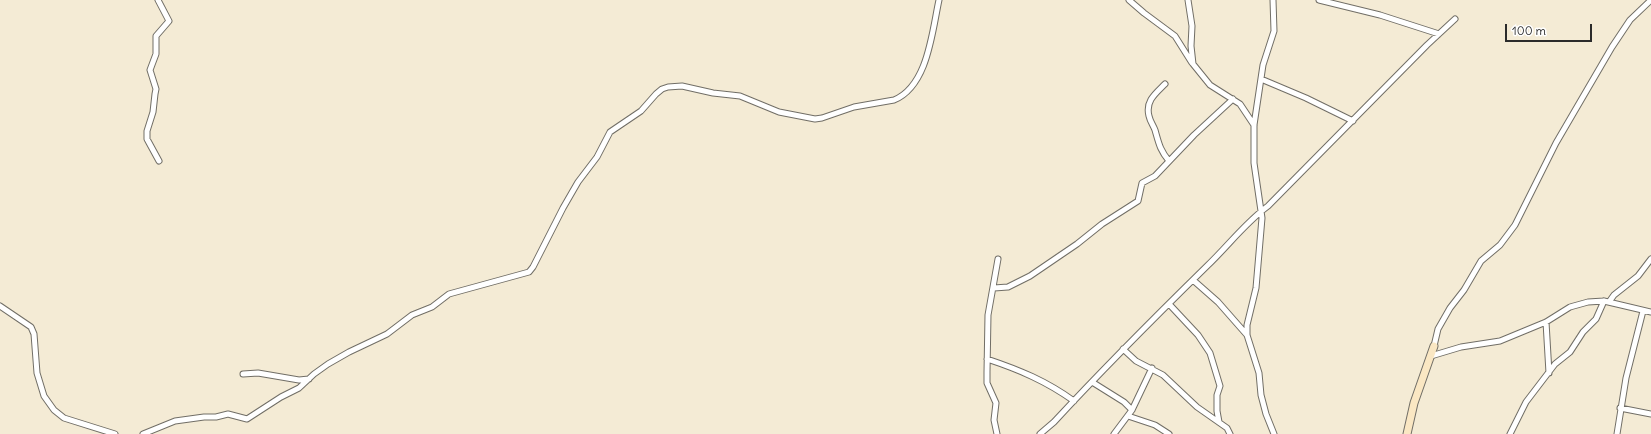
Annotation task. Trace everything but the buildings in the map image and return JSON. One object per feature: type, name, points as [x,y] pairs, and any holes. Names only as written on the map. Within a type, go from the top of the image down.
[{"type":"street","points":[[158,0],[169,21],[158,33],[155,39],[156,54],[150,70],[156,89],[155,101],[146,135],[148,144],[158,161]]},
{"type":"street","points":[[143,434],[175,421],[216,417],[228,414],[247,419],[281,397],[299,388],[328,364],[348,352],[387,334],[412,315],[432,307],[452,293],[529,272],[578,182],[597,157],[610,132],[641,111],[660,91],[668,87],[682,86],[740,96],[778,112],[815,119],[854,107],[894,100],[907,92],[921,72],[930,42],[939,0]]},
{"type":"street","points":[[1128,0],[1173,35],[1210,85],[1240,104],[1254,125]]},
{"type":"street","points":[[1188,0],[1192,26],[1191,46],[1193,64]]},
{"type":"street","points":[[1273,0],[1274,31],[1263,65],[1254,125],[1254,163],[1262,210],[1262,222],[1256,288],[1249,314],[1247,335],[1248,343],[1259,373],[1261,395],[1264,407],[1274,434]]},
{"type":"street","points":[[1319,0],[1380,15],[1439,34]]},
{"type":"street","points":[[1407,434],[1414,403],[1431,356],[1437,333],[1444,317],[1464,290],[1481,262],[1500,245],[1515,225],[1556,144],[1612,47],[1630,20],[1651,0]]},
{"type":"street","points":[[1040,434],[1054,422],[1123,349],[1262,210],[1455,19]]},
{"type":"street","points":[[1261,80],[1306,98],[1353,121]]},
{"type":"street","points":[[1165,84],[1151,98],[1148,109],[1149,117],[1155,129],[1158,144],[1169,161]]},
{"type":"street","points":[[994,288],[1008,287],[1030,276],[1077,244],[1102,224],[1131,207],[1139,200],[1140,187],[1142,183],[1155,176],[1194,135],[1233,99]]},
{"type":"street","points":[[997,434],[994,420],[996,403],[987,383],[988,315],[998,259]]},
{"type":"street","points":[[1510,434],[1522,408],[1560,358],[1570,352],[1583,332],[1596,319],[1606,302],[1638,276],[1651,259]]},
{"type":"street","points":[[1193,280],[1218,302],[1247,335]]},
{"type":"street","points":[[1431,356],[1461,348],[1495,343],[1546,322],[1579,304],[1588,302],[1606,302],[1651,312]]},
{"type":"street","points":[[1169,304],[1198,336],[1210,354],[1220,386],[1217,398],[1219,422]]},
{"type":"street","points":[[0,306],[31,327],[34,334],[37,372],[44,396],[54,410],[64,418],[115,434]]},
{"type":"street","points":[[1617,434],[1626,378],[1643,311]]},
{"type":"street","points":[[1546,322],[1549,373]]},
{"type":"street","points":[[1123,349],[1136,361],[1163,375],[1197,407],[1227,428],[1230,434]]},
{"type":"street","points":[[988,359],[1032,376],[1057,389],[1074,401]]},
{"type":"street","points":[[1114,434],[1132,410],[1152,368]]},
{"type":"street","points":[[242,374],[258,373],[299,380],[309,379]]},
{"type":"street","points":[[1092,382],[1124,402],[1132,410]]},
{"type":"street","points":[[1620,408],[1651,414]]},
{"type":"street","points":[[1128,416],[1155,426],[1169,434]]}]
